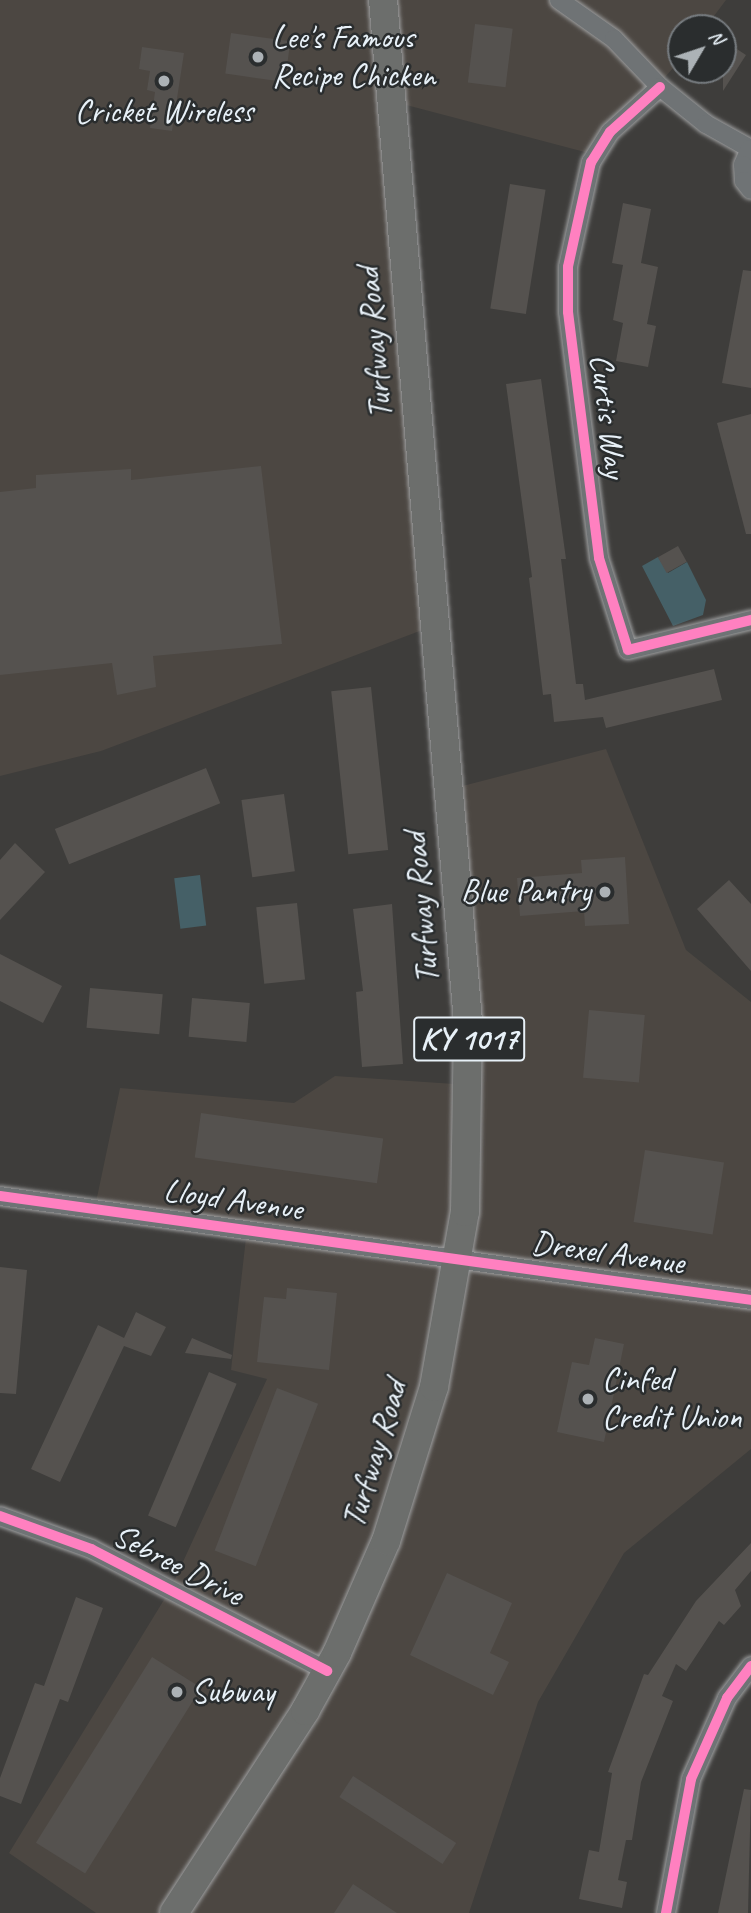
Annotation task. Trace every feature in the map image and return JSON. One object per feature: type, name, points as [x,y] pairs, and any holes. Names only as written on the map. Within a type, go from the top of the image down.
[{"type":"main road","name":"Turfway Road","points":[[174,1913],[327,1671],[386,1542],[414,1459],[445,1338],[458,1259],[469,1149],[468,1023],[383,0]]},
{"type":"street","points":[[559,0],[614,39],[660,87],[706,124],[750,149],[744,173],[751,190]]},
{"type":"street","name":"Curtis Way","points":[[660,87],[610,132],[591,162],[568,267],[568,312],[599,558],[628,650],[751,620]]},
{"type":"street","name":"Lloyd Avenue","points":[[0,1196],[458,1259]]},
{"type":"street","name":"Drexel Avenue","points":[[458,1259],[751,1300]]},
{"type":"street","name":"Sebree Drive","points":[[0,1516],[91,1549],[327,1671]]},
{"type":"street","points":[[666,1913],[691,1779],[727,1698],[751,1666]]},
{"type":"shaded area","points":[[0,0],[726,0],[716,14],[667,14],[667,75],[596,155],[391,101],[433,626],[101,751],[0,776]]},
{"type":"shaded area","points":[[606,749],[686,950],[751,1002],[751,1449],[624,1553],[538,1702],[469,1913],[96,1913],[9,1853],[170,1590],[267,1379],[231,1370],[247,1229],[95,1207],[120,1088],[294,1103],[335,1076],[470,1085],[447,790]]},
{"type":"water","points":[[658,557],[668,573],[687,562],[706,600],[703,615],[673,626],[642,566]]},
{"type":"water","points":[[200,875],[206,926],[180,929],[174,878]]},
{"type":"building","points":[[475,24],[513,29],[506,87],[468,83]]},
{"type":"building","name":"Lee's Famous Recipe Chicken","points":[[231,33],[290,41],[285,82],[225,74]]},
{"type":"building","name":"Cricket Wireless","points":[[142,47],[184,53],[172,131],[150,128],[155,92],[147,90],[150,71],[139,69]]},
{"type":"building","points":[[737,49],[746,55],[737,69]]},
{"type":"building","points":[[510,184],[546,190],[526,314],[490,308]]},
{"type":"building","points":[[623,203],[651,209],[641,263],[658,267],[647,324],[656,326],[648,367],[616,361],[623,323],[613,320],[623,265],[612,263]]},
{"type":"building","points":[[743,270],[751,271],[751,388],[722,383]]},
{"type":"building","points":[[541,379],[566,559],[561,559],[576,684],[583,684],[585,700],[714,669],[722,700],[606,728],[603,717],[554,722],[551,694],[543,695],[529,578],[532,577],[506,384]]},
{"type":"building","points":[[751,414],[751,534],[746,534],[717,423]]},
{"type":"building","points":[[261,466],[282,644],[153,656],[156,687],[117,695],[112,663],[0,675],[0,492],[36,488],[36,475],[131,469],[131,480]]},
{"type":"building","points":[[678,546],[687,562],[667,573],[658,557]]},
{"type":"building","points":[[371,687],[388,850],[348,854],[331,691]]},
{"type":"building","points":[[206,768],[220,803],[69,864],[55,829]]},
{"type":"building","points":[[284,794],[295,871],[252,877],[241,800]]},
{"type":"building","points":[[15,843],[45,872],[0,920],[0,860]]},
{"type":"building","points":[[625,857],[629,924],[585,926],[584,911],[520,916],[517,878],[582,873],[581,860]]},
{"type":"building","points":[[729,880],[751,904],[751,971],[697,909]]},
{"type":"building","points":[[297,903],[305,980],[264,984],[256,907]]},
{"type":"building","points":[[392,904],[403,1064],[362,1067],[356,992],[363,991],[353,909]]},
{"type":"building","points":[[0,954],[62,986],[43,1023],[0,1001]]},
{"type":"building","points":[[90,988],[163,994],[159,1034],[87,1028]]},
{"type":"building","points":[[192,998],[250,1003],[246,1042],[189,1037]]},
{"type":"building","points":[[589,1010],[645,1015],[639,1083],[583,1078]]},
{"type":"building","points":[[201,1113],[383,1139],[377,1183],[195,1158]]},
{"type":"building","points":[[645,1150],[724,1163],[713,1235],[634,1222]]},
{"type":"building","points":[[0,1267],[27,1270],[16,1394],[0,1393]]},
{"type":"building","points":[[287,1288],[337,1293],[329,1370],[257,1362],[264,1297],[286,1299]]},
{"type":"building","points":[[136,1312],[166,1327],[151,1356],[124,1346],[60,1482],[31,1469],[98,1325],[124,1338]]},
{"type":"building","points":[[192,1338],[232,1355],[231,1359],[185,1353]]},
{"type":"building","name":"Cinfed Credit Union","points":[[595,1338],[624,1344],[604,1442],[557,1432],[572,1362],[589,1365]]},
{"type":"building","points":[[209,1372],[237,1384],[176,1527],[148,1516]]},
{"type":"building","points":[[277,1388],[318,1404],[256,1566],[215,1550]]},
{"type":"building","points":[[751,1543],[751,1571],[735,1590],[741,1606],[724,1625],[719,1621],[686,1671],[676,1664],[662,1696],[673,1701],[641,1782],[632,1840],[626,1840],[618,1880],[627,1882],[622,1908],[579,1899],[589,1850],[599,1852],[612,1773],[608,1772],[644,1674],[648,1675],[696,1601]]},
{"type":"building","points":[[447,1573],[512,1603],[490,1653],[509,1662],[493,1695],[410,1655]]},
{"type":"building","points":[[76,1597],[103,1608],[68,1702],[60,1699],[21,1804],[0,1796],[0,1778],[35,1683],[44,1686]]},
{"type":"building","points":[[152,1657],[201,1688],[85,1873],[36,1843]]},
{"type":"building","points":[[353,1776],[456,1843],[443,1864],[339,1797]]},
{"type":"building","points":[[744,1789],[751,1790],[748,1913],[718,1913]]},
{"type":"building","points":[[353,1884],[397,1913],[334,1913]]},
{"type":"cycle path","points":[[660,87],[610,132],[591,162],[568,267],[568,312],[599,558],[628,650],[751,620]]},
{"type":"cycle path","points":[[0,1196],[751,1300]]},
{"type":"cycle path","points":[[0,1516],[91,1549],[327,1671]]},
{"type":"cycle path","points":[[666,1913],[691,1779],[727,1698],[751,1666]]},
{"type":"place","name":"Lee's Famous Recipe Chicken","points":[[258,57]]},
{"type":"place","name":"Cricket Wireless","points":[[164,81]]},
{"type":"place","name":"Blue Pantry","points":[[605,892]]},
{"type":"place","name":"Cinfed Credit Union","points":[[588,1399]]},
{"type":"place","name":"Subway","points":[[177,1692]]}]
